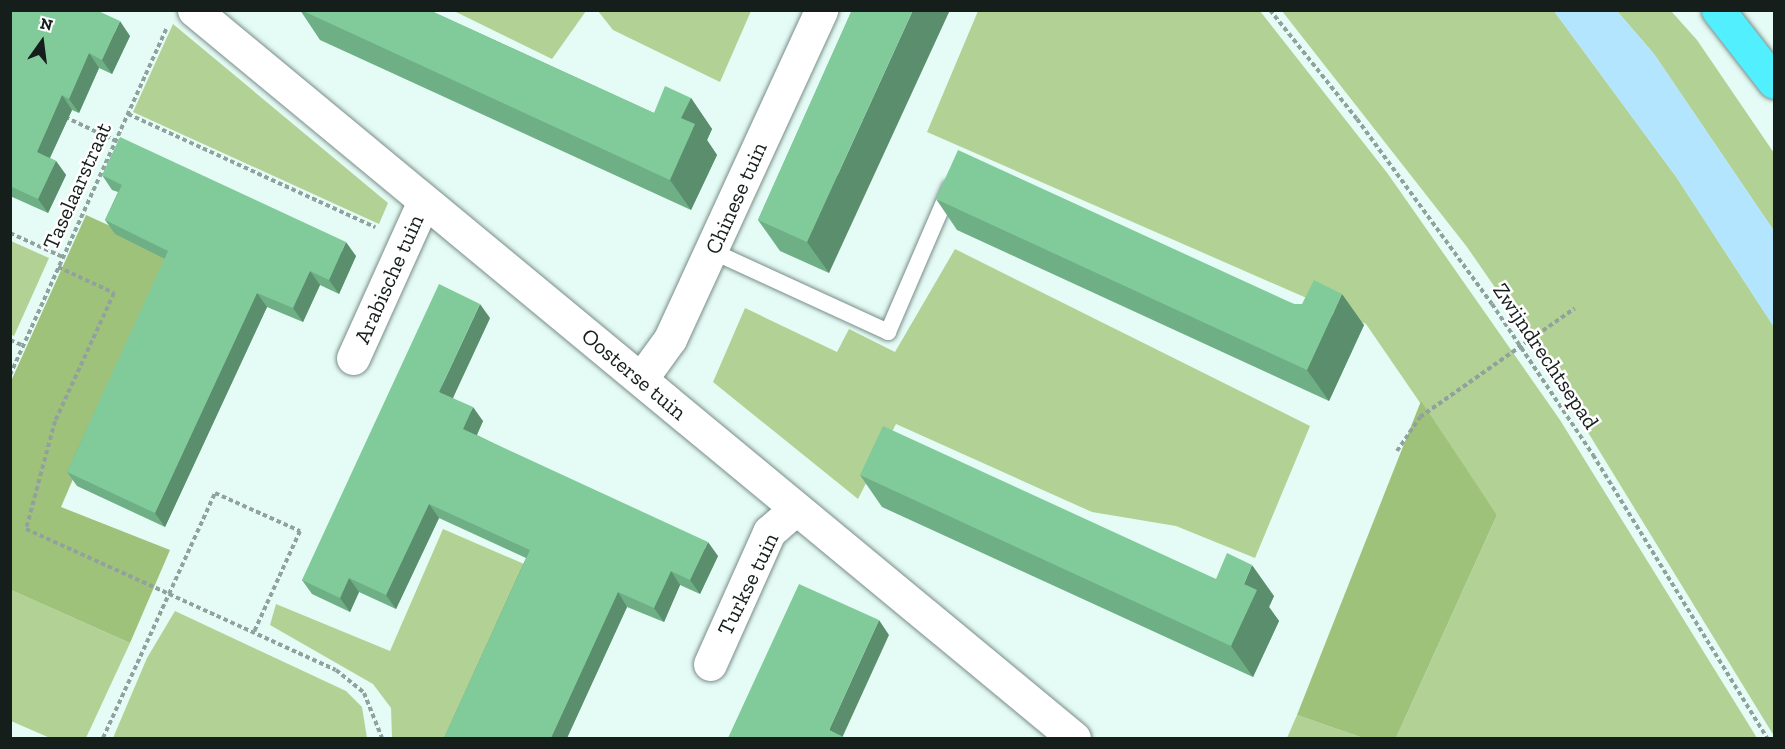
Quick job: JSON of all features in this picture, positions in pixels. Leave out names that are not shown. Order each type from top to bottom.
[{"type":"highway","points":[[1718,10],[1774,82]]},
{"type":"street","name":"Chinese tuin","points":[[641,379],[670,339],[821,10]]},
{"type":"street","name":"Oosterse tuin","points":[[183,15],[424,201],[641,379],[794,510],[1074,738]]},
{"type":"street","name":"Arabische tuin","points":[[353,358],[424,201]]},
{"type":"street","name":"Turkse tuin","points":[[710,664],[769,532],[794,510]]},
{"type":"lane","points":[[712,251],[888,332],[951,184]]},
{"type":"path","name":"Zwijndrechtsepad","points":[[1270,10],[1357,119],[1520,346],[1593,454],[1767,738]]},
{"type":"path","name":"Taselaarstraat","points":[[10,375],[128,114],[183,15]]},
{"type":"path","points":[[52,111],[116,141]]},
{"type":"path","points":[[128,114],[406,241]]},
{"type":"path","points":[[10,233],[63,257]]},
{"type":"path","points":[[58,267],[114,293],[55,421],[26,529],[336,670],[364,693],[382,738]]},
{"type":"path","points":[[1397,451],[1420,417],[1575,308]]},
{"type":"path","points":[[10,340],[24,346]]},
{"type":"path","points":[[103,738],[215,493],[259,510],[300,531],[254,632]]},
{"type":"green space","points":[[586,10],[552,59],[454,11]]},
{"type":"green space","points":[[598,11],[751,11],[720,82],[613,30]]},
{"type":"green space","points":[[978,11],[1260,11],[1388,174],[1560,420],[1757,738],[1396,738],[1497,515],[1366,324],[927,132]]},
{"type":"green space","points":[[1282,11],[1554,11],[1677,178],[1774,327],[1774,736],[1532,341],[1467,247]]},
{"type":"green space","points":[[1617,11],[1671,11],[1697,40],[1774,153],[1774,231],[1654,54]]},
{"type":"green space","points":[[173,24],[388,203],[379,224],[133,112]]},
{"type":"green space","points":[[86,215],[170,253],[61,507],[170,550],[130,643],[11,590],[11,381]]},
{"type":"green space","points":[[11,241],[49,258],[14,336],[10,334]]},
{"type":"green space","points":[[955,249],[1310,426],[1255,558],[1176,526],[1092,512],[896,424],[858,499],[713,382],[745,308],[837,352],[849,329],[895,352]]},
{"type":"green space","points":[[1421,401],[1497,515],[1396,738],[1363,738],[1297,715]]},
{"type":"green space","points":[[443,529],[531,567],[452,738],[392,738],[391,708],[373,684],[270,625],[276,604],[390,651]]},
{"type":"green space","points":[[11,590],[130,643],[86,738],[50,738],[11,721]]},
{"type":"green space","points":[[175,611],[346,691],[362,707],[367,738],[113,738],[147,658]]},
{"type":"green space","points":[[1297,715],[1363,738],[1287,738]]},
{"type":"water","points":[[1554,11],[1617,11],[1654,54],[1774,231],[1774,327],[1677,178]]},
{"type":"building","points":[[10,10],[96,10],[120,21],[102,60],[89,53],[69,99],[62,95],[37,152],[56,161],[38,199],[10,186]]},
{"type":"building","points":[[301,10],[429,10],[654,113],[665,86],[691,98],[681,118],[695,124],[670,180]]},
{"type":"building","points":[[852,10],[913,10],[807,242],[758,220]]},
{"type":"building","points":[[120,137],[346,242],[329,280],[310,271],[293,308],[257,293],[155,513],[67,472],[168,251],[105,220],[122,185],[102,175]]},
{"type":"building","points":[[958,150],[1294,304],[1302,304],[1314,280],[1342,294],[1307,370],[936,199]]},
{"type":"building","points":[[439,284],[480,304],[439,392],[473,407],[463,429],[708,542],[690,580],[671,571],[654,608],[618,592],[551,738],[444,738],[530,550],[429,504],[386,595],[349,578],[340,598],[302,580]]},
{"type":"building","points":[[883,426],[1216,579],[1227,553],[1252,565],[1244,584],[1257,590],[1231,646],[860,475]]},
{"type":"building","points":[[799,584],[879,620],[829,730],[846,738],[728,738]]}]
